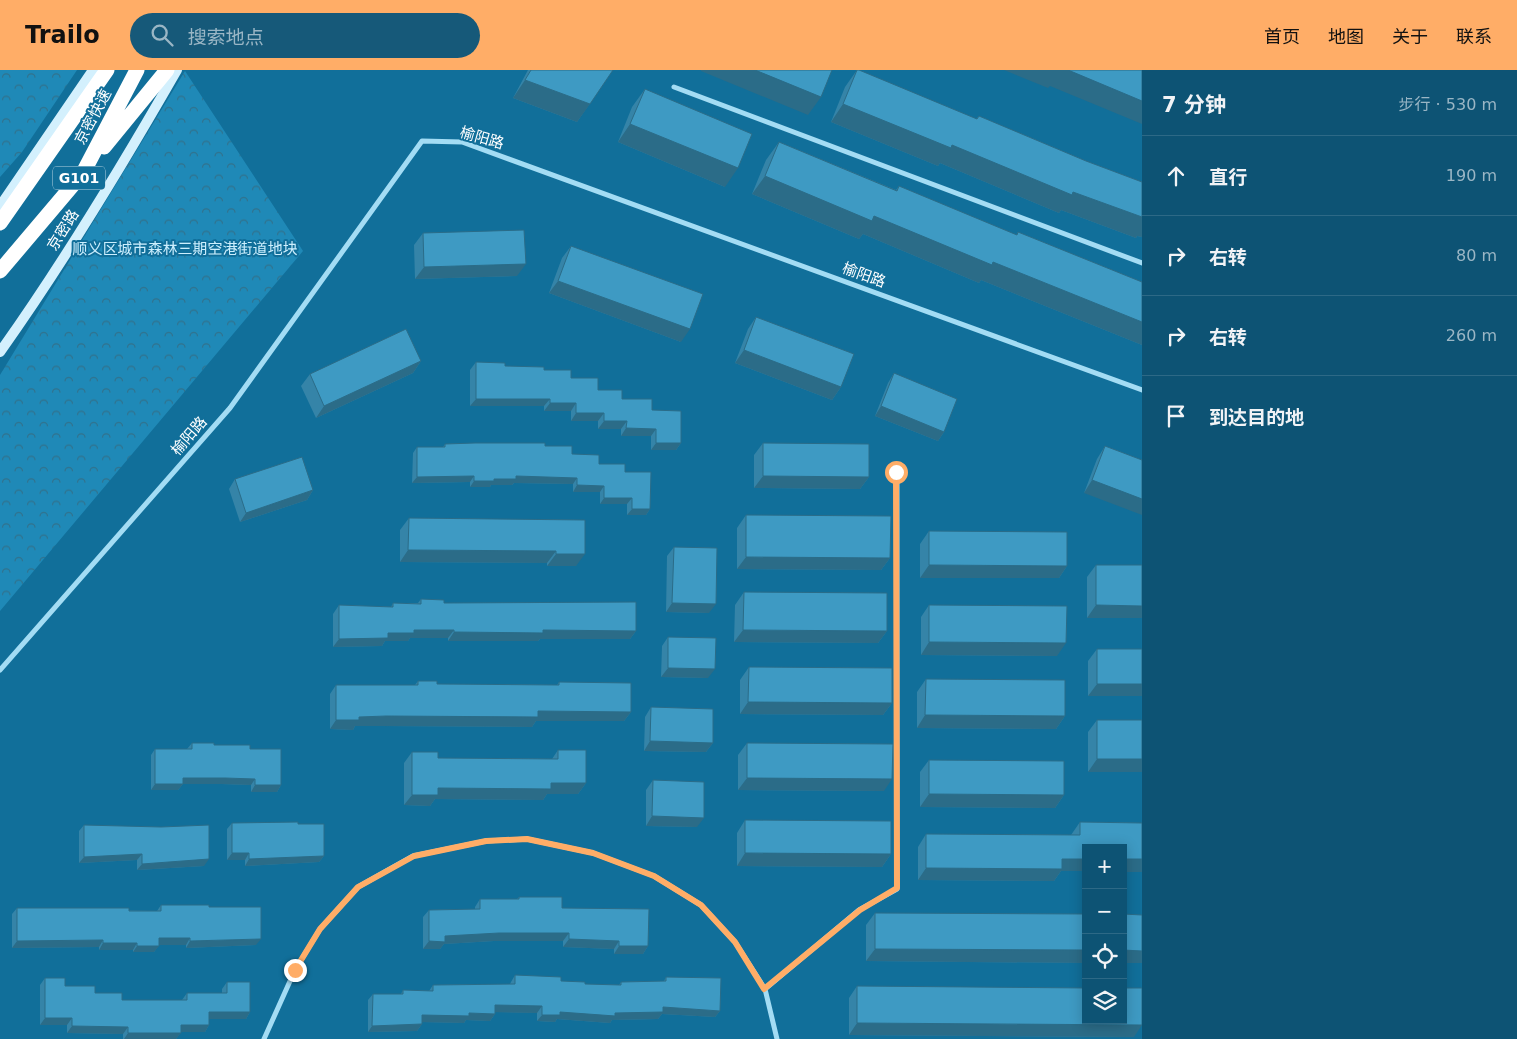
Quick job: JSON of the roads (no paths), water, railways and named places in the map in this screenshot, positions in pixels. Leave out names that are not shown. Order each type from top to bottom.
[{"type":"highway","name":"京密快速","points":[[0,223],[106,70]]},
{"type":"highway","name":"京密快速","points":[[0,271],[83,173],[137,70]]},
{"type":"highway","points":[[83,173],[167,70]]},
{"type":"highway","points":[[77,113],[84,86]]},
{"type":"main road","name":"G101","points":[[0,206],[84,86],[93,70]]},
{"type":"main road","name":"京密路","points":[[0,352],[30,310],[103,194],[177,70]]},
{"type":"street","points":[[674,87],[1142,263]]},
{"type":"street","name":"榆阳路","points":[[0,670],[230,408],[422,141],[462,142],[1142,390]]},
{"type":"street","points":[[764,989],[860,910],[897,888],[896,472]]},
{"type":"street","points":[[264,1039],[295,970],[320,929],[358,887],[414,856],[486,841],[527,839],[593,853],[654,876],[701,905],[735,942],[764,989],[777,1039]]},
{"type":"park label","name":"顺义区城市森林三期空港街道地块","points":[[185,249]]}]
